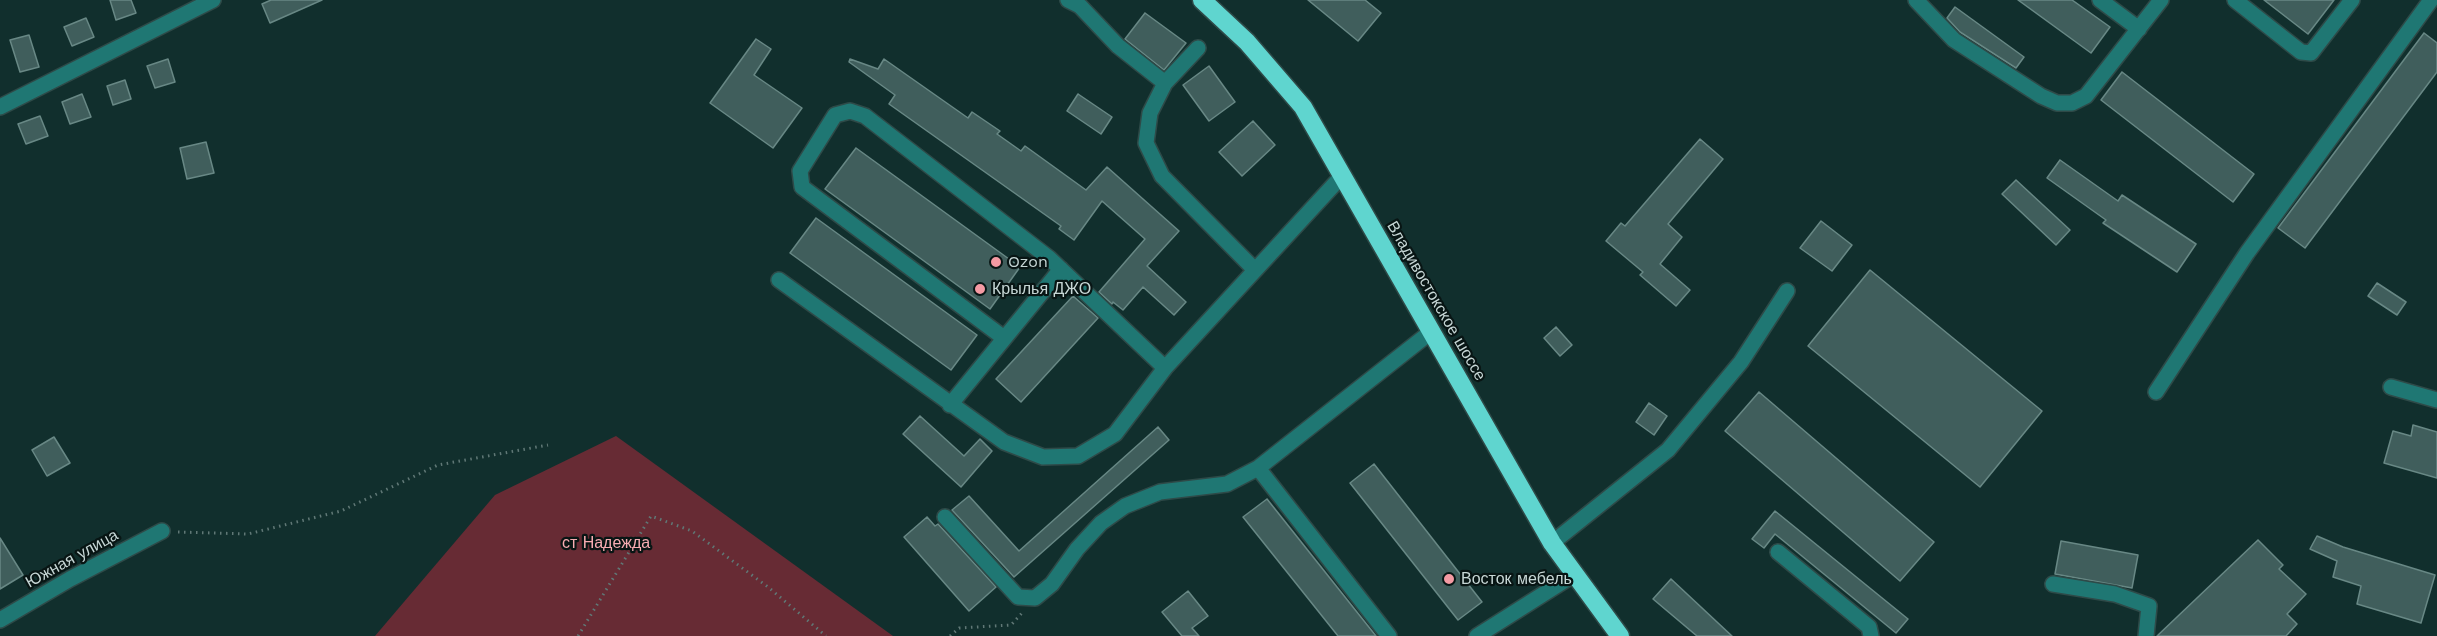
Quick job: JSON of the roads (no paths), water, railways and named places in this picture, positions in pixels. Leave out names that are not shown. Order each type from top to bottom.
[{"type":"highway","name":"Владивостокское шоссе","points":[[1202,0],[1247,42],[1304,107],[1341,177],[1432,331],[1552,543],[1620,636]]},
{"type":"street","points":[[0,107],[213,0]]},
{"type":"street","points":[[1068,0],[1080,6],[1118,46],[1165,83]]},
{"type":"street","points":[[1916,0],[1954,40],[2041,96],[2058,103],[2072,103],[2086,96],[2161,0]]},
{"type":"street","points":[[2100,0],[2139,29]]},
{"type":"street","points":[[2235,0],[2301,52],[2311,53],[2352,0]]},
{"type":"street","points":[[2156,392],[2247,253],[2431,0]]},
{"type":"street","points":[[1198,48],[1165,83],[1150,113],[1146,143],[1162,176],[1255,270]]},
{"type":"street","points":[[1004,338],[802,188],[800,171],[835,116],[850,111],[865,116],[1061,269],[1165,368]]},
{"type":"street","points":[[779,280],[1004,442],[1044,457],[1078,456],[1115,434],[1165,368],[1341,177]]},
{"type":"street","points":[[950,405],[1061,269]]},
{"type":"street","points":[[1552,543],[1668,450],[1741,362],[1787,291]]},
{"type":"street","points":[[945,517],[1018,597],[1035,598],[1052,584],[1077,549],[1101,523],[1125,506],[1160,492],[1227,484],[1258,468],[1432,331]]},
{"type":"street","points":[[2391,387],[2437,400]]},
{"type":"street","points":[[1258,468],[1389,636]]},
{"type":"street","name":"Южная улица","points":[[0,620],[70,579],[162,531]]},
{"type":"street","points":[[1778,552],[1869,627],[1871,636]]},
{"type":"street","points":[[1477,636],[1575,574]]},
{"type":"street","points":[[2053,584],[2115,594],[2149,606],[2146,636]]},
{"type":"place","name":"Ozon","points":[[996,262]]},
{"type":"place","name":"Крылья ДЖО","points":[[980,289]]},
{"type":"place","name":"Восток мебель","points":[[1449,579]]},
{"type":"park label","name":"ст Надежда","points":[[606,543]]}]
